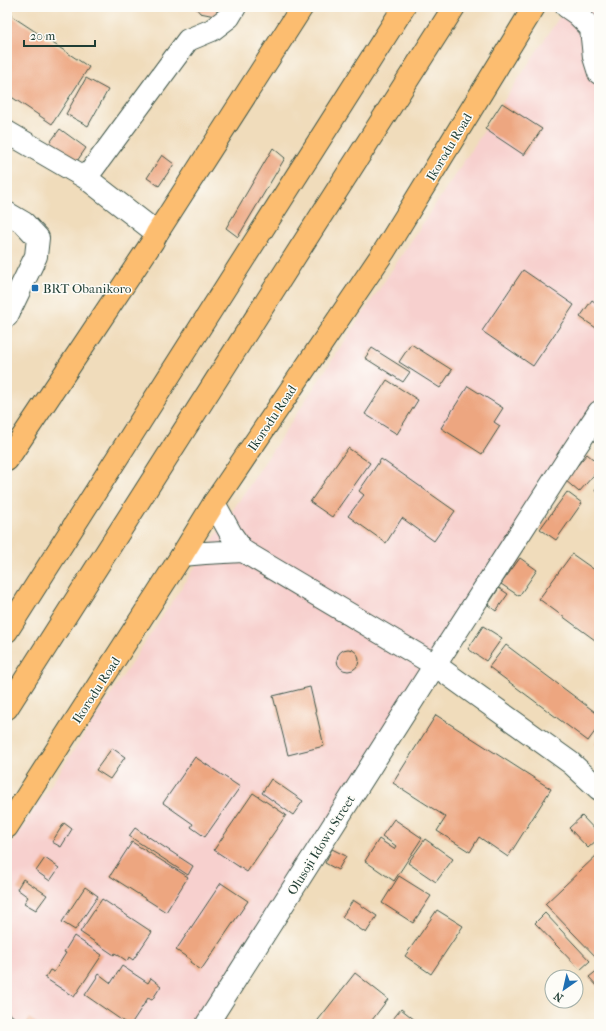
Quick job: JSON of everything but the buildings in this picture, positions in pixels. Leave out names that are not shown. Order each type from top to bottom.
[{"type":"main road","points":[[7,460],[153,241],[302,7]]},
{"type":"main road","points":[[7,631],[404,7]]},
{"type":"main road","points":[[7,708],[454,7]]},
{"type":"main road","name":"Ikorodu Road","points":[[7,827],[214,503],[386,250],[534,7]]},
{"type":"street","points":[[86,178],[188,40],[212,30],[229,17],[235,7]]},
{"type":"street","points":[[567,7],[577,14],[591,28],[594,57],[599,73]]},
{"type":"street","points":[[7,132],[86,178],[157,233]]},
{"type":"street","points":[[7,213],[24,224],[38,238],[36,256],[7,316]]},
{"type":"street","name":"Olusoji Idowu Street","points":[[207,1024],[435,665],[599,412]]},
{"type":"street","points":[[214,503],[231,534],[243,551],[435,665],[571,763],[599,789]]},
{"type":"street","points":[[182,555],[243,551]]},
{"type":"shaded area","points":[[566,7],[599,7],[599,423],[209,1024],[7,1024],[7,851]]},
{"type":"place","name":"BRT Obanikoro","points":[[35,288]]}]
